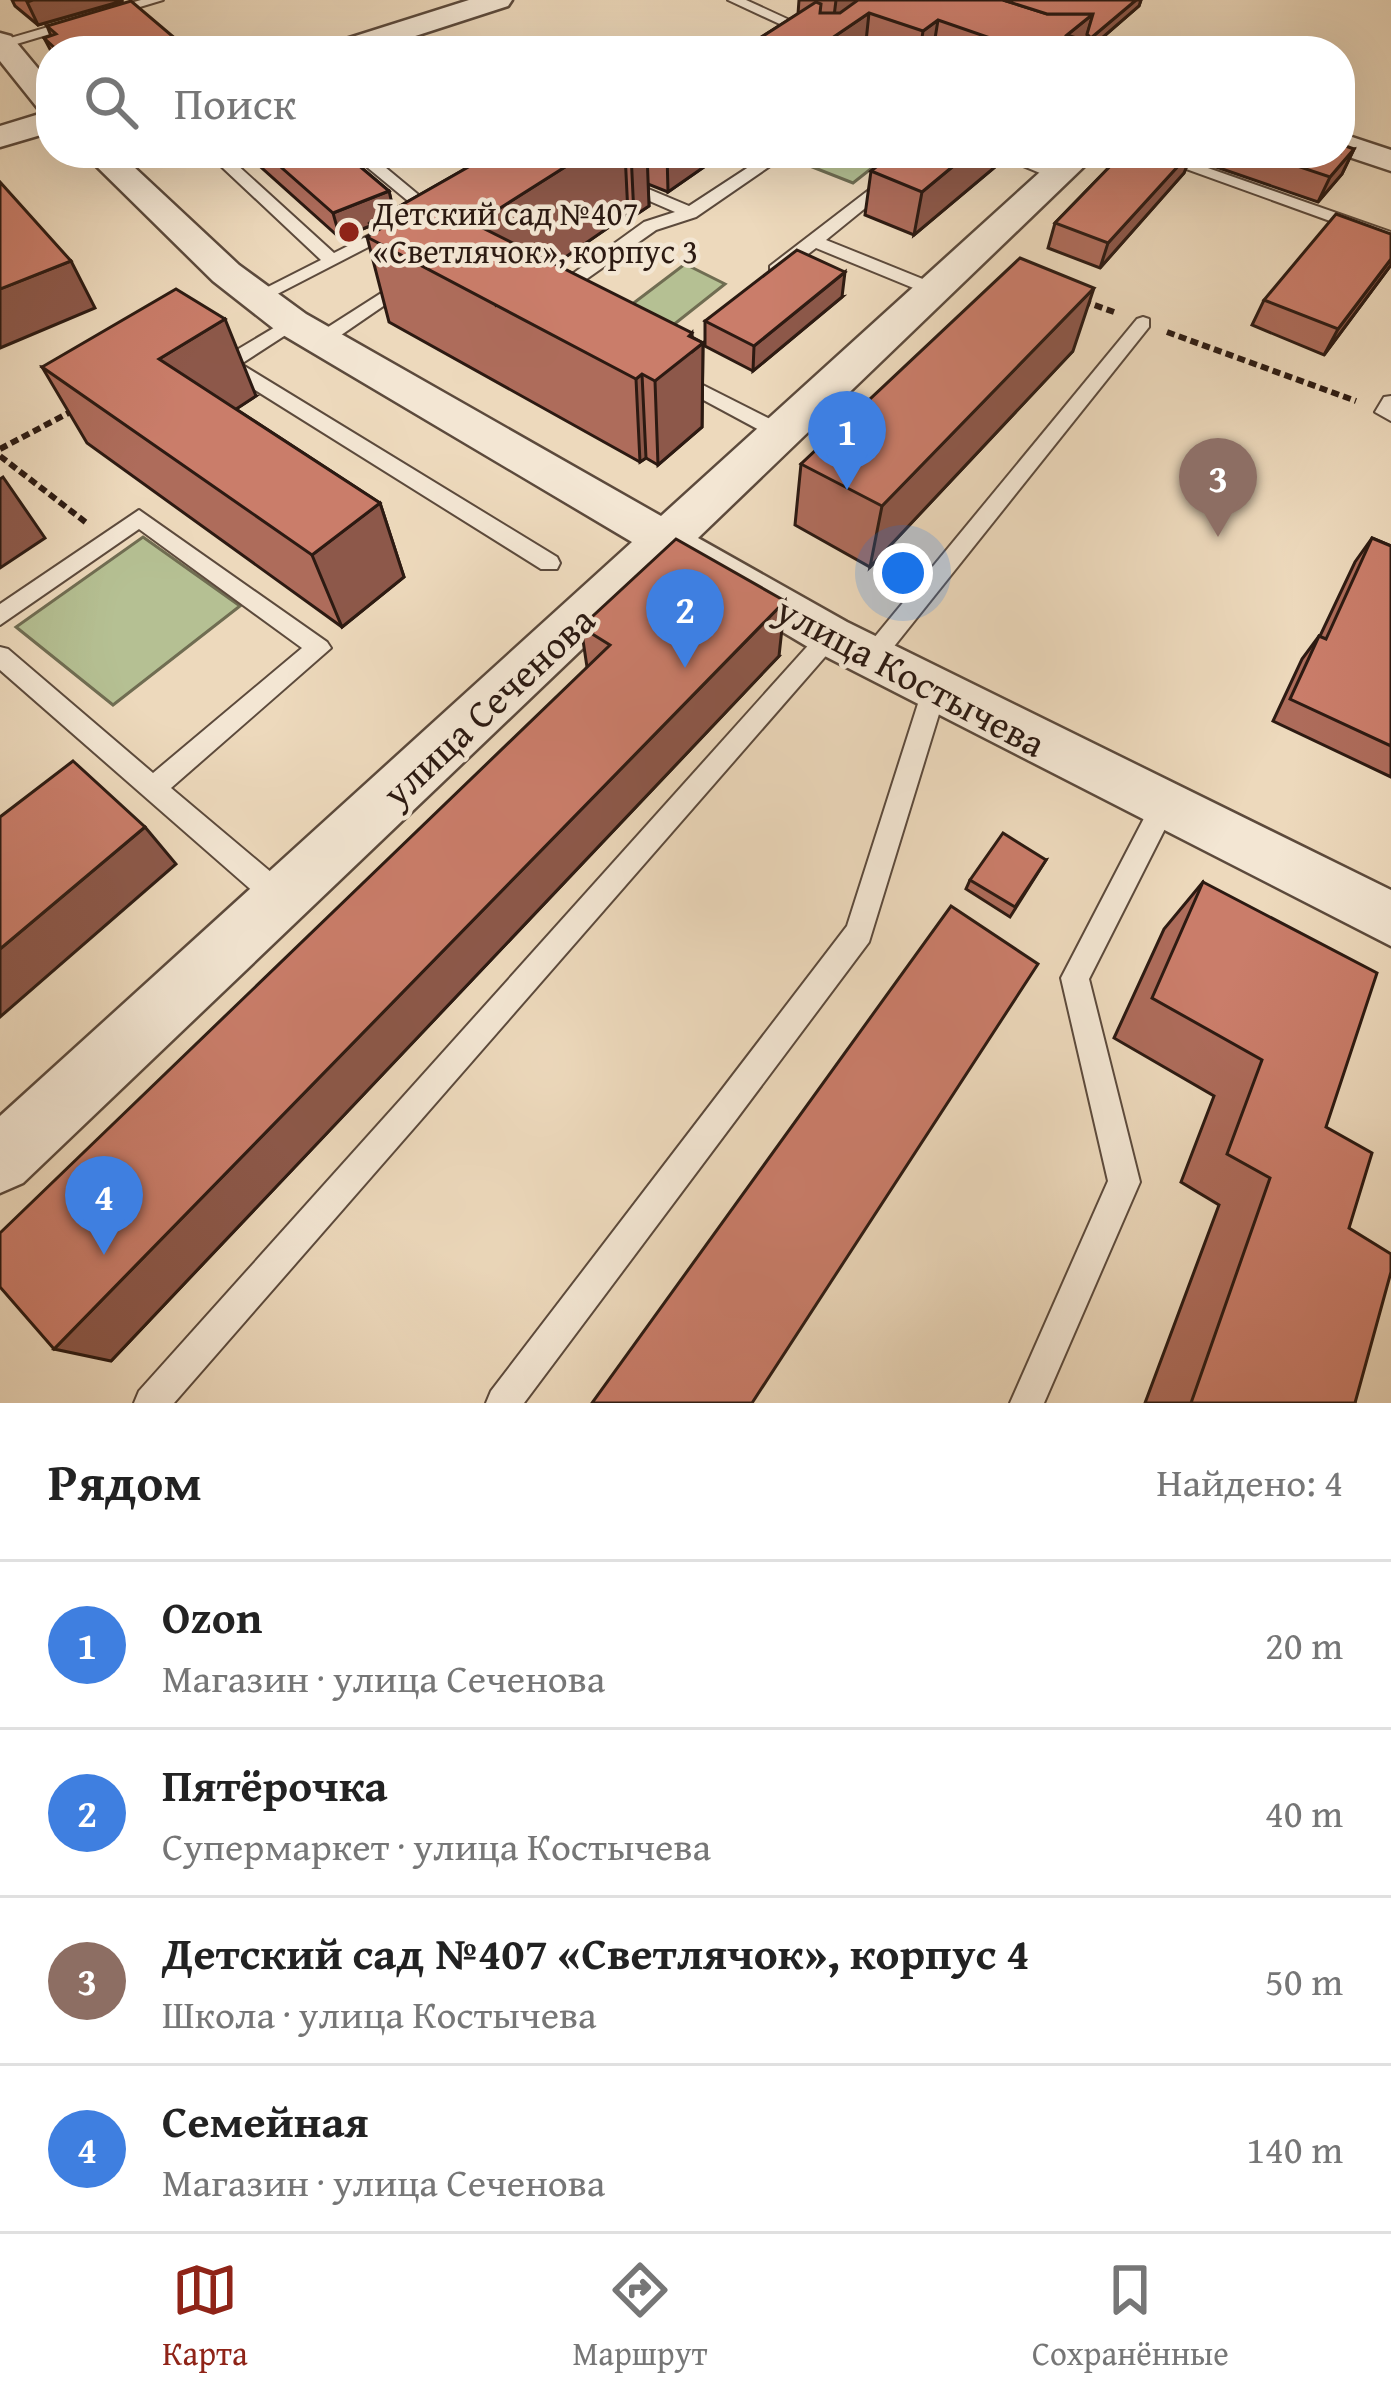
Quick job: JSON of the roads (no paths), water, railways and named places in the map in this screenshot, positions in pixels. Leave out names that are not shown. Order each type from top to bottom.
[{"type":"street","points":[[385,36],[498,0]]},
{"type":"street","points":[[1,44],[36,86]]},
{"type":"street","points":[[0,136],[36,125]]},
{"type":"street","points":[[1355,148],[1391,161]]},
{"type":"street","name":"улица Костычева","points":[[130,168],[290,320],[664,542],[851,646],[1391,919]]},
{"type":"street","name":"улица Сеченова","points":[[0,1160],[1066,168]]},
{"type":"lane","points":[[1,44],[156,0]]},
{"type":"lane","points":[[735,0],[818,36]]},
{"type":"lane","points":[[231,168],[332,262]]},
{"type":"lane","points":[[290,320],[332,262],[439,206],[381,168]]},
{"type":"lane","points":[[552,313],[546,304],[553,295],[650,226],[690,213],[759,168]]},
{"type":"lane","points":[[762,281],[907,168]]},
{"type":"lane","points":[[1193,168],[1391,238]]},
{"type":"lane","points":[[604,175],[690,213]]},
{"type":"lane","points":[[814,241],[934,290]]},
{"type":"lane","points":[[424,271],[290,320],[227,364],[549,563]]},
{"type":"lane","points":[[151,1403],[1143,323]]},
{"type":"lane","points":[[649,364],[781,433]]},
{"type":"lane","points":[[0,616],[139,518],[319,648],[153,788]]},
{"type":"lane","points":[[0,656],[281,898]]},
{"type":"lane","points":[[503,1403],[860,933],[934,688]]},
{"type":"lane","points":[[1027,1403],[1124,1182],[1075,978],[1163,807]]},
{"type":"place","name":"Детский сад №407 «Светлячок», корпус 3","points":[[349,232]]},
{"type":"place","name":"Ozon","points":[[847,490]]},
{"type":"place","name":"Детский сад №407 «Светлячок», корпус 4","points":[[1218,537]]},
{"type":"place","name":"Пятёрочка","points":[[685,668]]},
{"type":"place","name":"Семейная","points":[[104,1255]]}]
